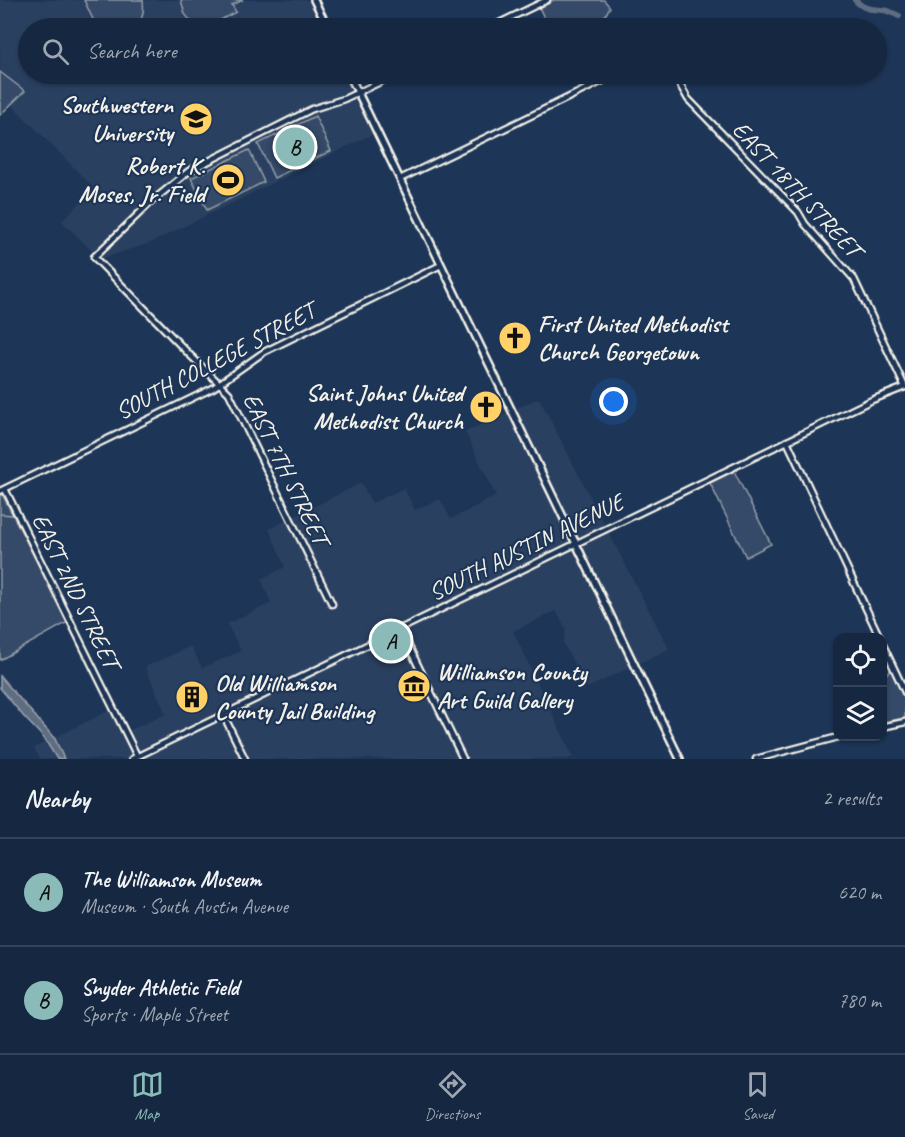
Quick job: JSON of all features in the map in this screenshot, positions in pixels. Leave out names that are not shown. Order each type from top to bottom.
[{"type":"main road","points":[[314,0],[323,18]]},
{"type":"main road","points":[[355,84],[680,759]]},
{"type":"street","points":[[510,18],[547,0]]},
{"type":"street","points":[[359,92],[375,84]]},
{"type":"street","points":[[400,179],[596,84]]},
{"type":"street","name":"EAST 18TH STREET","points":[[680,84],[688,99],[798,212],[804,224],[851,274],[905,387]]},
{"type":"street","name":"EAST 7TH STREET","points":[[332,604],[229,393],[94,257],[159,195],[189,171],[312,109],[359,92]]},
{"type":"street","name":"SOUTH COLLEGE STREET","points":[[3,490],[218,384],[264,352],[441,265]]},
{"type":"street","name":"SOUTH AUSTIN AVENUE","points":[[134,758],[872,400],[905,387]]},
{"type":"street","points":[[787,441],[878,633]]},
{"type":"street","name":"EAST 2ND STREET","points":[[3,490],[114,710],[134,758]]},
{"type":"street","points":[[400,628],[464,759]]},
{"type":"street","points":[[887,654],[905,692]]},
{"type":"street","points":[[223,714],[245,759]]},
{"type":"street","points":[[887,726],[905,722]]},
{"type":"street","points":[[756,759],[833,738]]},
{"type":"shaded area","name":"Southwestern University","points":[[0,0],[308,0],[317,18],[18,18],[18,84],[349,84],[373,134],[150,243],[100,259],[62,221],[91,192],[92,186],[11,104],[24,91],[0,72]]},
{"type":"shaded area","points":[[84,0],[143,0],[141,18],[92,18]]},
{"type":"shaded area","points":[[181,0],[243,0],[232,5],[236,12],[224,18],[188,18]]},
{"type":"shaded area","points":[[554,0],[604,0],[610,7],[604,18],[544,18],[539,7]]},
{"type":"shaded area","points":[[0,72],[25,91],[0,115]]},
{"type":"shaded area","points":[[315,116],[331,151],[274,178],[258,144]]},
{"type":"shaded area","name":"Robert K. Moses, Jr. Field","points":[[249,150],[264,182],[207,210],[191,178]]},
{"type":"shaded area","points":[[539,398],[669,649],[587,688],[563,643],[566,629],[556,611],[513,631],[573,757],[568,759],[467,759],[465,756],[458,759],[40,759],[34,748],[110,710],[121,734],[166,714],[145,667],[191,646],[202,668],[241,651],[227,624],[271,603],[261,579],[285,567],[269,529],[361,483],[372,503],[404,488],[415,510],[440,499],[451,519],[496,496],[465,432]]},
{"type":"shaded area","points":[[734,471],[771,544],[746,557],[710,483]]},
{"type":"shaded area","points":[[0,494],[68,622],[0,660]]},
{"type":"shaded area","points":[[892,669],[905,698],[905,718],[887,721],[887,673]]},
{"type":"shaded area","points":[[0,676],[55,739],[64,759],[57,759],[44,738],[0,688]]},
{"type":"waterway","points":[[855,0],[865,7],[886,10],[899,16]]},
{"type":"waterway","points":[[0,514],[13,515]]},
{"type":"place","name":"Southwestern University","points":[[196,119]]},
{"type":"place","name":"Snyder Athletic Field","points":[[295,147]]},
{"type":"place","name":"Robert K. Moses, Jr. Field","points":[[228,180]]},
{"type":"place","name":"First United Methodist Church Georgetown","points":[[515,338]]},
{"type":"place","name":"Saint Johns United Methodist Church","points":[[486,407]]},
{"type":"place","name":"The Williamson Museum","points":[[391,641]]},
{"type":"place","name":"Williamson County Art Guild Gallery","points":[[414,686]]},
{"type":"place","name":"Old Williamson County Jail Building","points":[[192,697]]}]
